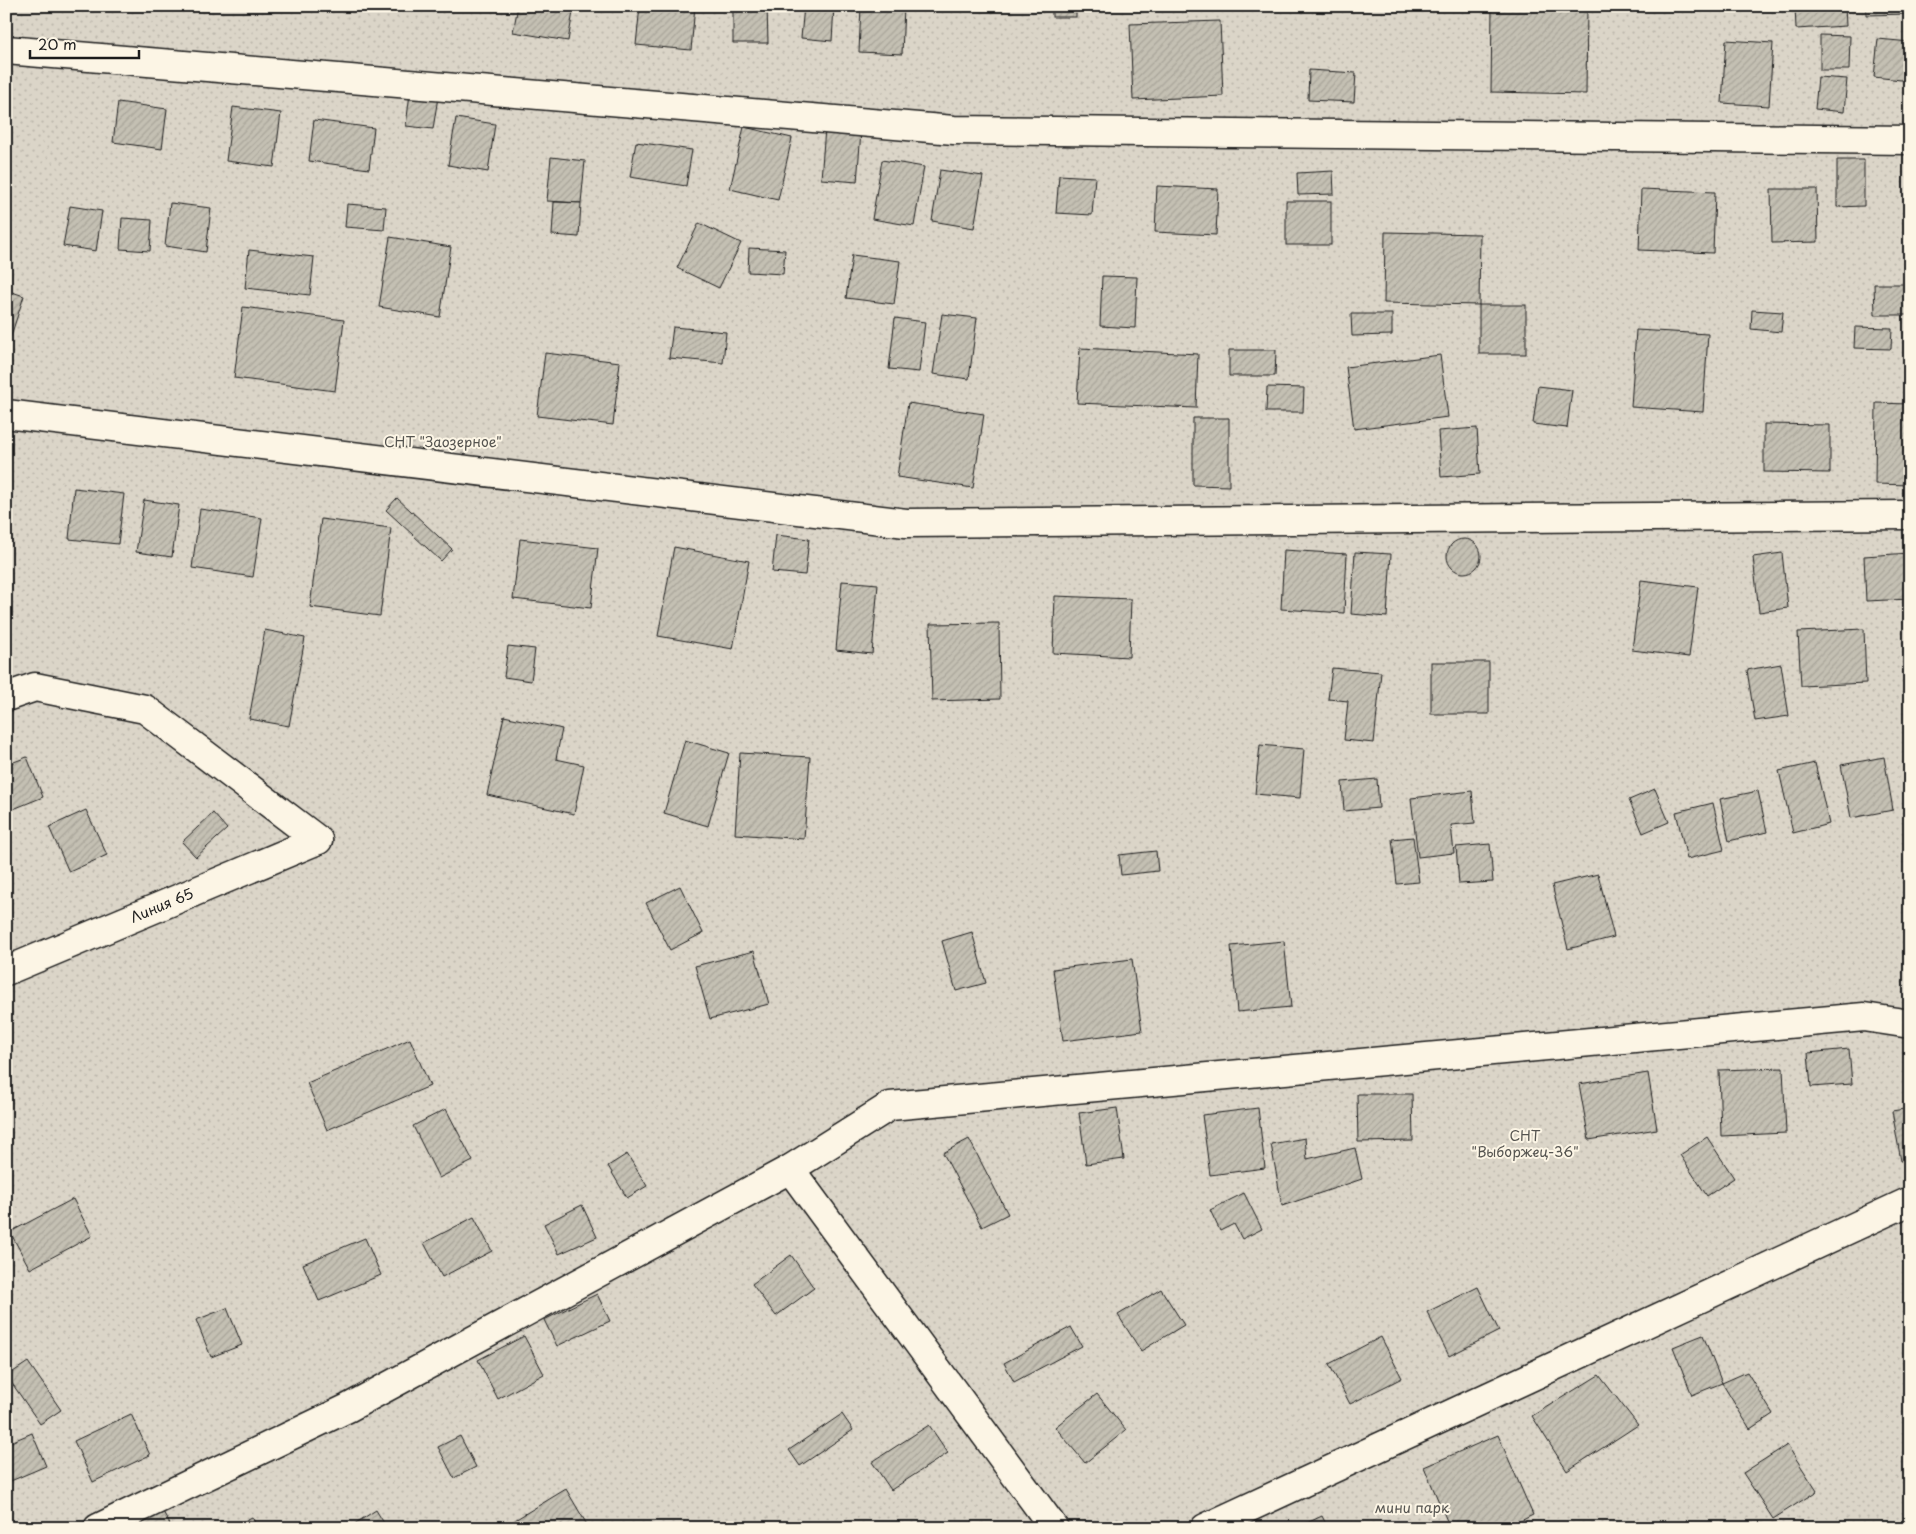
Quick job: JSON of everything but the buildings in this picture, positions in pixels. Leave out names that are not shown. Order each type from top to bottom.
[{"type":"street","points":[[6,50],[954,130],[1910,140]]},
{"type":"street","points":[[6,414],[906,523],[1910,515]]},
{"type":"street","name":"Линия 65","points":[[6,697],[35,688],[145,709],[318,840],[6,971]]},
{"type":"street","points":[[98,1528],[348,1408],[790,1169],[890,1106],[1864,1018],[1910,1024]]},
{"type":"street","points":[[790,1169],[1054,1528]]},
{"type":"street","points":[[1205,1528],[1910,1201]]},
{"type":"green space","points":[[6,6],[1910,6],[1910,1528],[6,1528]]},
{"type":"park label","name":"СНТ \"Заозерное\"","points":[[443,442]]},
{"type":"park label","name":"СНТ \"Выборжец-36\"","points":[[1525,1144]]},
{"type":"park label","name":"мини парк","points":[[1412,1508]]}]
